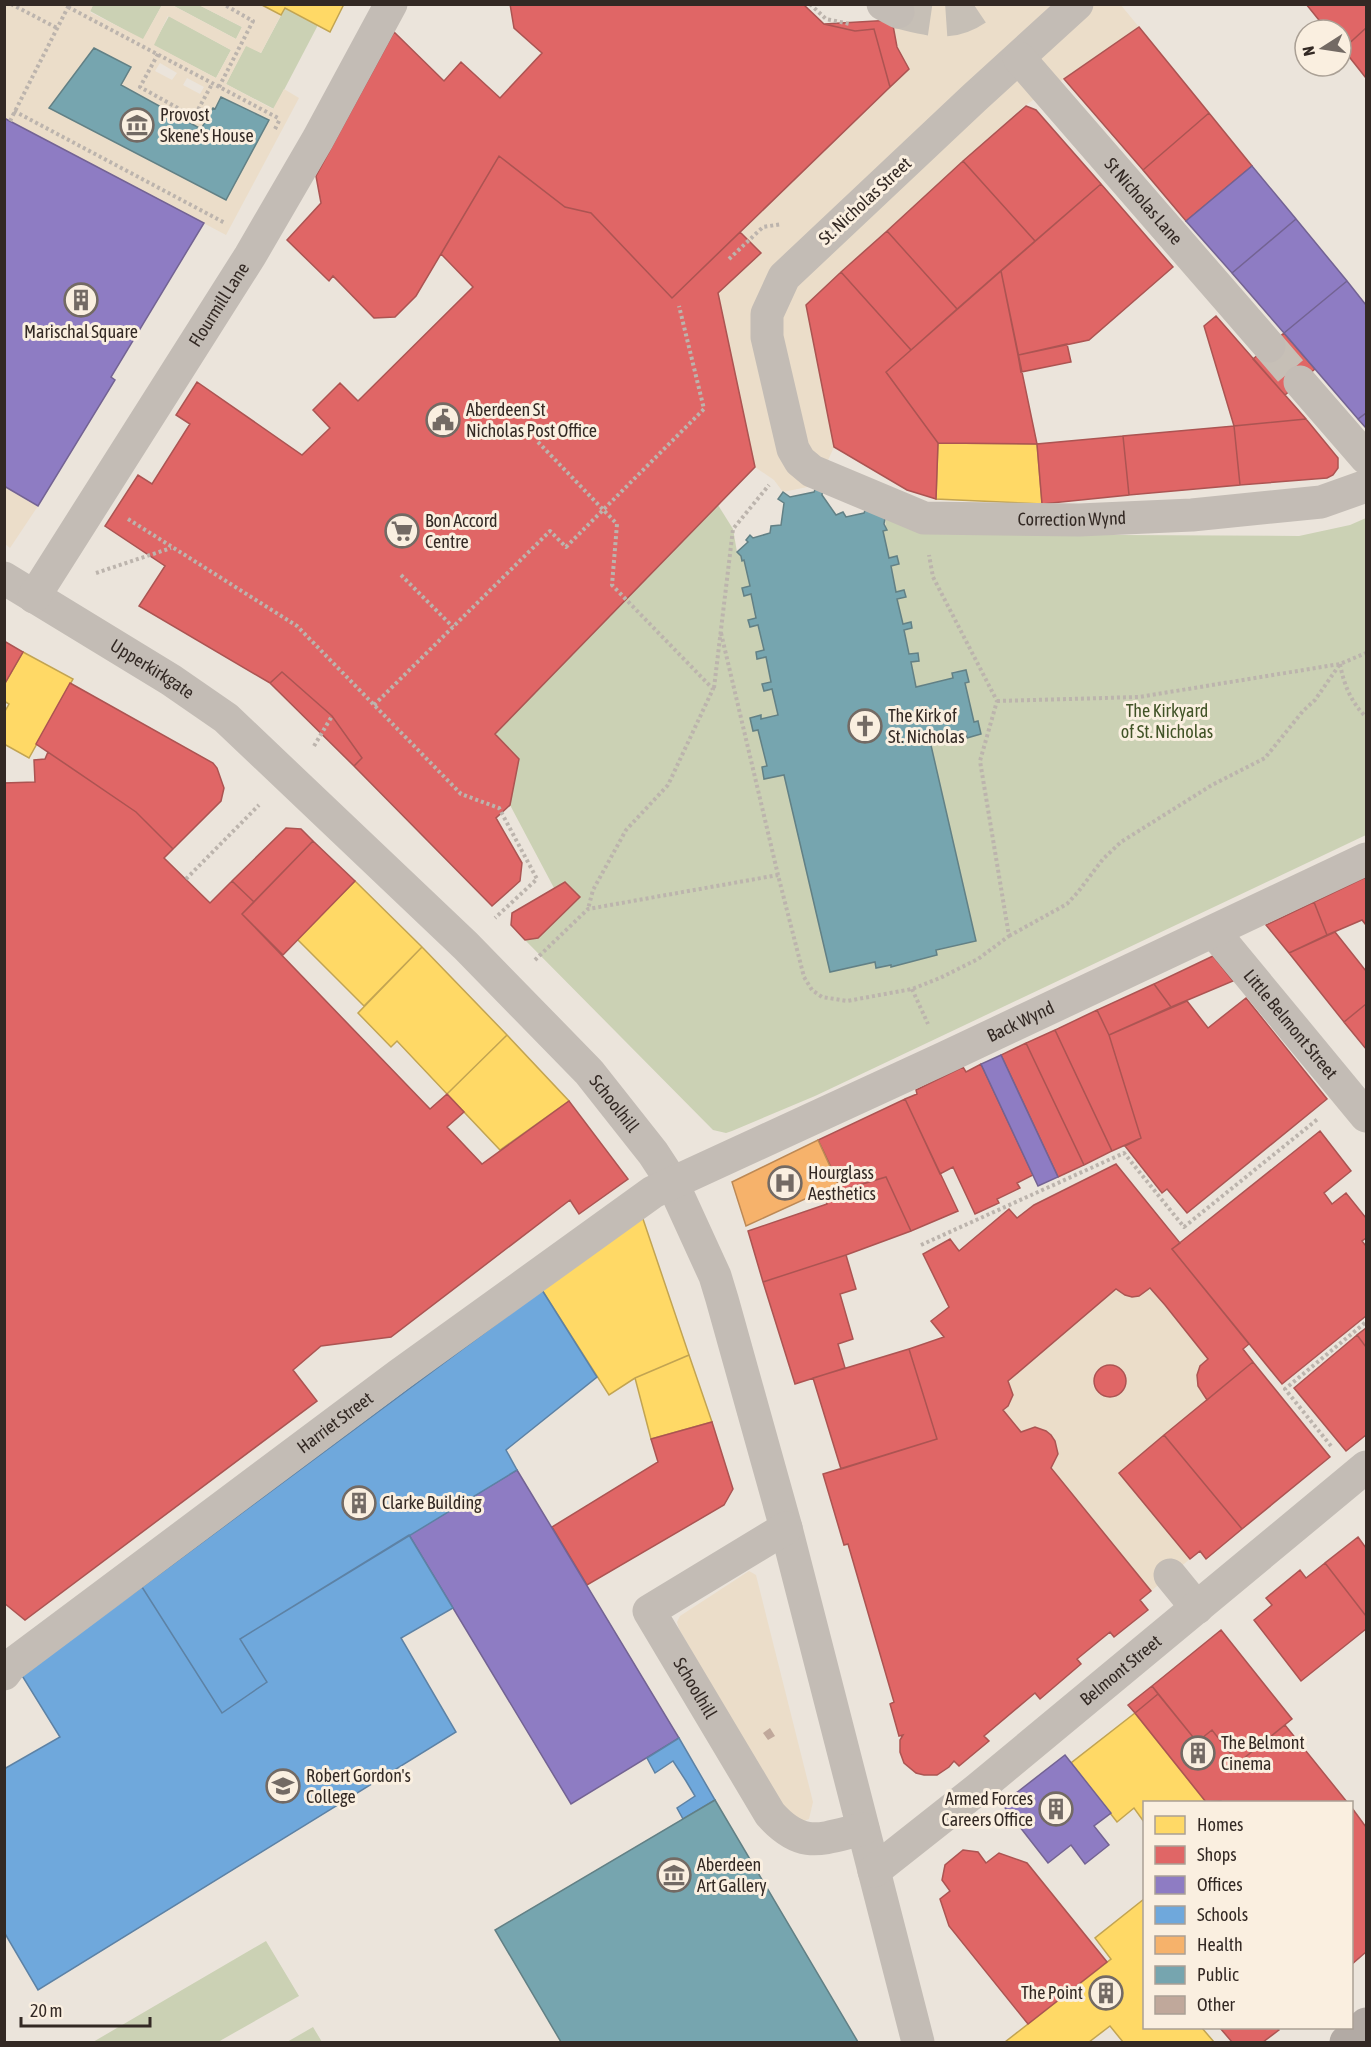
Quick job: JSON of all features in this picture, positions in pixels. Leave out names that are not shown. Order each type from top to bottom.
[{"type":"main road","points":[[1346,2043],[1366,2024]]},
{"type":"street","name":"Flourmill Lane","points":[[34,597],[250,256],[318,139],[391,4]]},
{"type":"street","name":"St. Nicholas Street","points":[[793,449],[767,338],[767,314],[784,277],[1077,4]]},
{"type":"street","name":"St Nicholas Lane","points":[[1019,57],[1269,346]]},
{"type":"street","points":[[1300,382],[1366,458]]},
{"type":"street","name":"Correction Wynd","points":[[793,449],[800,461],[812,471],[924,518],[1078,520],[1192,515],[1322,502],[1366,486]]},
{"type":"street","name":"Upperkirkgate","points":[[4,578],[209,704],[289,776]]},
{"type":"street","name":"Schoolhill","points":[[289,776],[550,1030],[604,1090],[653,1153],[672,1182],[715,1276],[786,1528],[918,2043]]},
{"type":"street","name":"Back Wynd","points":[[672,1182],[944,1058],[1366,859]]},
{"type":"street","name":"Little Belmont Street","points":[[1214,932],[1358,1105]]},
{"type":"street","name":"Harriet Street","points":[[4,1674],[10,1666],[399,1375],[653,1192],[672,1182]]},
{"type":"street","name":"Belmont Street","points":[[874,1871],[1361,1471]]},
{"type":"street","name":"Schoolhill","points":[[786,1528],[649,1611],[770,1814],[795,1836],[805,1839],[822,1838],[863,1829]]},
{"type":"street","points":[[1170,1575],[1197,1608]]},
{"type":"path","points":[[11,4],[57,28]]},
{"type":"path","points":[[219,87],[253,21],[223,4]]},
{"type":"path","points":[[10,121],[69,6],[271,115]]},
{"type":"path","points":[[158,54],[140,87],[194,117],[212,84]]},
{"type":"path","points":[[14,111],[224,224]]},
{"type":"path","points":[[729,259],[763,227],[785,224]]},
{"type":"path","points":[[374,705],[550,531],[566,548],[704,409],[679,306]]},
{"type":"path","points":[[538,442],[617,524],[612,585],[714,689]]},
{"type":"path","points":[[507,988],[588,909],[593,890],[626,830],[668,785],[714,689],[733,529],[748,510]]},
{"type":"path","points":[[123,516],[297,626],[461,794],[500,807],[537,879],[466,946]]},
{"type":"path","points":[[98,573],[172,548]]},
{"type":"path","points":[[401,574],[453,627]]},
{"type":"path","points":[[933,578],[997,701],[980,760],[1010,936]]},
{"type":"path","points":[[721,629],[804,977],[812,990],[822,997],[847,1001],[912,989],[940,978],[978,959],[1010,936],[1067,904],[1103,858],[1120,842],[1212,785],[1265,758],[1315,700],[1340,664]]},
{"type":"path","points":[[997,701],[1139,697],[1340,664],[1366,653]]},
{"type":"path","points":[[1340,664],[1343,682],[1350,697],[1366,717]]},
{"type":"path","points":[[311,750],[332,716]]},
{"type":"path","points":[[186,879],[263,801]]},
{"type":"path","points":[[588,909],[778,875]]},
{"type":"path","points":[[921,1245],[1124,1153],[1184,1227],[1358,1105]]},
{"type":"path","points":[[1361,1471],[1285,1389],[1366,1322]]},
{"type":"green space","points":[[93,5],[162,5],[143,40],[90,11]]},
{"type":"green space","points":[[175,5],[199,5],[242,27],[236,39]]},
{"type":"green space","points":[[285,8],[318,25],[274,109],[226,84],[246,45],[261,53]]},
{"type":"green space","points":[[169,16],[231,50],[216,78],[153,45]]},
{"type":"green space","name":"The Kirkyard of St. Nicholas","points":[[718,505],[733,529],[737,552],[742,561],[744,560],[750,586],[742,588],[744,595],[751,594],[756,618],[748,620],[749,626],[758,625],[764,650],[756,652],[757,659],[766,657],[771,682],[763,684],[764,691],[772,689],[778,715],[761,719],[761,715],[750,718],[753,731],[758,730],[767,766],[762,767],[764,779],[784,775],[830,971],[875,962],[876,968],[891,965],[891,967],[937,955],[936,950],[976,940],[930,741],[966,732],[967,738],[981,734],[978,722],[974,722],[965,683],[969,682],[966,670],[952,672],[953,678],[916,687],[911,662],[919,660],[918,653],[909,654],[904,630],[912,628],[911,622],[903,624],[897,599],[906,597],[904,590],[896,592],[891,566],[899,564],[897,556],[889,558],[883,531],[886,530],[885,518],[936,534],[1299,536],[1350,525],[1366,518],[1366,835],[815,1096],[726,1133],[713,1130],[525,940],[565,883],[554,888],[510,805],[519,759],[495,734]]},
{"type":"green space","points":[[266,1941],[299,1996],[218,2042],[93,2042]]},
{"type":"green space","points":[[313,2027],[322,2042],[287,2042]]},
{"type":"shaded area","points":[[1120,4],[1139,27],[1023,107],[841,272],[834,447],[817,485],[783,492],[774,480],[755,467],[718,293],[760,253],[740,232],[909,69],[897,47],[892,20],[878,21],[879,19],[907,5]]},
{"type":"shaded area","points":[[4,5],[93,5],[90,12],[143,39],[162,5],[175,5],[236,39],[242,27],[199,5],[260,5],[281,15],[261,53],[246,46],[226,84],[273,109],[284,89],[299,98],[226,235],[5,118]],"holes":[[[168,16],[231,50],[216,78],[154,45]],[[94,48],[130,67],[121,85],[201,129],[213,108],[238,107],[239,105],[268,120],[226,200],[49,108]],[[160,63],[177,73],[172,80],[155,71]],[[187,78],[204,87],[200,94],[183,85]]]},
{"type":"shaded area","points":[[4,486],[38,506],[10,548],[5,544]]},
{"type":"shaded area","points":[[1150,1288],[1208,1359],[1200,1366],[1197,1375],[1198,1386],[1207,1400],[1119,1473],[1190,1559],[1151,1591],[1051,1468],[1058,1454],[1051,1435],[1035,1427],[1021,1432],[1003,1410],[1008,1406],[1013,1395],[1008,1381],[1116,1289],[1125,1295],[1139,1296]],"holes":[[[1104,1365],[1118,1366],[1126,1376],[1125,1389],[1116,1397],[1102,1395],[1093,1386],[1095,1372]]]},
{"type":"shaded area","points":[[749,1571],[756,1575],[813,1802],[809,1819],[804,1821],[783,1811],[677,1622],[680,1616]]},
{"type":"building: Homes","points":[[260,4],[344,4],[330,32],[285,8],[281,15]]},
{"type":"building: Homes","points":[[938,443],[1037,444],[1042,504],[936,499]]},
{"type":"building: Homes","points":[[23,652],[73,679],[29,758],[4,744],[4,713],[9,704],[4,701],[4,685]]},
{"type":"building: Homes","points":[[355,881],[422,947],[364,1006],[297,939]]},
{"type":"building: Homes","points":[[422,947],[507,1035],[447,1094],[397,1041],[391,1047],[358,1013]]},
{"type":"building: Homes","points":[[507,1035],[569,1101],[500,1150],[447,1094]]},
{"type":"building: Homes","points":[[642,1216],[689,1355],[635,1378],[609,1395],[542,1290]]},
{"type":"building: Homes","points":[[689,1355],[712,1422],[651,1439],[635,1378]]},
{"type":"building: Homes","points":[[1135,1713],[1205,1801],[1143,1801],[1143,1821],[1134,1808],[1117,1822],[1071,1763]]},
{"type":"building: Homes","name":"The Point","points":[[1143,1900],[1143,2029],[1203,2029],[1214,2042],[1123,2042],[1110,2026],[1089,2042],[1005,2042],[1111,1959],[1095,1938]]},
{"type":"building: Shops","points":[[510,4],[803,4],[824,24],[855,31],[874,29],[890,87],[672,298],[591,213],[565,207],[499,156],[416,296],[395,317],[374,318],[333,276],[329,281],[287,240],[321,203],[316,176],[394,32],[444,81],[461,62],[500,98],[542,53],[514,28]]},
{"type":"building: Shops","points":[[1306,4],[1366,4],[1366,28],[1353,40],[1353,18],[1317,18]]},
{"type":"building: Shops","points":[[892,20],[897,47],[909,69],[890,87],[874,29],[855,31],[824,24]]},
{"type":"building: Shops","points":[[1139,27],[1209,113],[1143,170],[1064,79]]},
{"type":"building: Shops","points":[[1366,28],[1366,78],[1353,62],[1353,40]]},
{"type":"building: Shops","points":[[1026,106],[1036,110],[1101,184],[1035,241],[963,161]]},
{"type":"building: Shops","points":[[1209,113],[1252,166],[1186,221],[1143,170]]},
{"type":"building: Shops","name":"Bon Accord Centre","points":[[499,156],[565,207],[591,213],[672,298],[740,232],[761,253],[718,293],[755,467],[495,734],[519,759],[510,805],[496,818],[522,863],[520,881],[492,906],[354,766],[362,758],[332,716],[282,672],[270,683],[139,606],[165,566],[105,526],[138,475],[152,484],[190,424],[176,415],[197,382],[302,455],[330,428],[313,410],[340,383],[358,401],[473,287],[441,254]]},
{"type":"building: Shops","points":[[963,161],[1035,241],[957,309],[887,231]]},
{"type":"building: Shops","points":[[1101,184],[1173,267],[1089,340],[1018,355],[1001,271]]},
{"type":"building: Shops","points":[[887,231],[957,309],[911,350],[841,272]]},
{"type":"building: Shops","points":[[1001,271],[1037,444],[938,443],[886,372]]},
{"type":"building: Shops","points":[[841,272],[911,350],[886,372],[938,443],[936,499],[907,490],[834,447],[806,305]]},
{"type":"building: Shops","points":[[1216,316],[1306,419],[1234,426],[1204,326]]},
{"type":"building: Shops","points":[[1284,333],[1315,369],[1285,395],[1253,359]]},
{"type":"building: Shops","points":[[1067,344],[1071,362],[1021,372],[1018,355]]},
{"type":"building: Shops","points":[[1306,419],[1338,458],[1338,468],[1333,475],[1327,478],[1240,485],[1234,426]]},
{"type":"building: Shops","points":[[1234,426],[1240,485],[1129,495],[1123,436]]},
{"type":"building: Shops","points":[[1123,436],[1129,495],[1042,504],[1037,444]]},
{"type":"building: Shops","points":[[4,641],[23,652],[4,685]]},
{"type":"building: Shops","points":[[282,672],[332,716],[362,758],[354,766],[270,683]]},
{"type":"building: Shops","points":[[70,683],[213,763],[217,768],[224,788],[221,801],[173,849],[136,812],[36,744]]},
{"type":"building: Shops","points":[[48,752],[136,812],[173,849],[164,858],[210,903],[232,881],[254,902],[242,914],[430,1109],[447,1094],[464,1112],[447,1127],[482,1164],[569,1101],[628,1179],[579,1214],[570,1200],[391,1337],[321,1346],[293,1370],[317,1401],[25,1620],[4,1603],[4,783],[35,782],[34,760],[45,759]]},
{"type":"building: Shops","points":[[286,828],[301,829],[313,841],[254,902],[232,881]]},
{"type":"building: Shops","points":[[313,841],[355,881],[283,955],[242,914]]},
{"type":"building: Shops","points":[[1366,877],[1366,925],[1362,920],[1327,935],[1314,902]]},
{"type":"building: Shops","points":[[565,882],[580,897],[538,938],[525,940],[511,925],[512,913]]},
{"type":"building: Shops","points":[[1314,902],[1327,935],[1289,953],[1266,925]]},
{"type":"building: Shops","points":[[1335,932],[1366,971],[1366,1004],[1344,1022],[1289,953]]},
{"type":"building: Shops","points":[[1213,956],[1233,981],[1171,1007],[1154,984]]},
{"type":"building: Shops","points":[[1154,984],[1171,1007],[1109,1035],[1097,1010]]},
{"type":"building: Shops","points":[[1246,998],[1327,1099],[1187,1213],[1167,1189],[1162,1193],[1125,1146],[1141,1138],[1109,1035],[1187,1001],[1208,1028]]},
{"type":"building: Shops","points":[[1366,1004],[1366,1049],[1344,1022]]},
{"type":"building: Shops","points":[[1097,1010],[1109,1035],[1141,1138],[1112,1151],[1055,1030]]},
{"type":"building: Shops","points":[[1055,1030],[1112,1151],[1084,1165],[1026,1043]]},
{"type":"building: Shops","points":[[1026,1043],[1084,1165],[1058,1177],[1001,1055]]},
{"type":"building: Shops","points":[[981,1064],[1033,1175],[1017,1183],[1020,1188],[997,1199],[999,1203],[975,1214],[953,1167],[940,1174],[905,1099],[917,1094],[916,1090],[963,1067],[966,1072]]},
{"type":"building: Shops","points":[[905,1099],[958,1211],[911,1231],[886,1177],[842,1190],[818,1140]]},
{"type":"building: Shops","points":[[1320,1131],[1351,1171],[1324,1193],[1332,1204],[1346,1193],[1366,1218],[1366,1238],[1362,1241],[1366,1246],[1366,1316],[1282,1384],[1172,1249]]},
{"type":"building: Shops","points":[[1116,1164],[1180,1243],[1172,1249],[1249,1344],[1243,1349],[1253,1362],[1207,1400],[1198,1386],[1197,1375],[1200,1366],[1208,1359],[1165,1305],[1150,1288],[1139,1296],[1132,1297],[1116,1289],[1008,1381],[1013,1395],[1008,1406],[1003,1410],[1021,1432],[1035,1427],[1051,1435],[1058,1454],[1051,1468],[1151,1591],[1140,1600],[1148,1610],[1114,1637],[1110,1632],[1077,1659],[1081,1664],[1040,1699],[1035,1693],[984,1736],[989,1741],[959,1766],[954,1761],[937,1775],[916,1773],[904,1763],[900,1752],[900,1740],[903,1735],[899,1736],[890,1704],[894,1702],[848,1544],[844,1545],[823,1474],[937,1439],[909,1349],[944,1337],[931,1321],[949,1307],[923,1254],[950,1239],[959,1251],[1009,1209],[1017,1218],[1034,1205]]},
{"type":"building: Shops","points":[[886,1177],[911,1231],[763,1282],[748,1231],[827,1204],[824,1190],[838,1184],[842,1190]]},
{"type":"building: Shops","points":[[846,1255],[856,1289],[840,1294],[853,1339],[838,1344],[845,1368],[795,1384],[763,1282]]},
{"type":"building: Shops","points":[[1366,1328],[1366,1347],[1357,1335]]},
{"type":"building: Shops","points":[[1357,1335],[1366,1347],[1366,1435],[1346,1451],[1294,1388]]},
{"type":"building: Shops","points":[[909,1349],[937,1439],[841,1469],[813,1378]]},
{"type":"building: Shops","points":[[1253,1362],[1330,1457],[1242,1529],[1164,1435]]},
{"type":"building: Shops","points":[[1110,1365],[1121,1370],[1126,1381],[1121,1392],[1110,1397],[1099,1392],[1094,1381],[1099,1370]]},
{"type":"building: Shops","points":[[712,1422],[733,1489],[724,1505],[587,1585],[552,1527],[658,1462],[651,1439]]},
{"type":"building: Shops","points":[[1164,1435],[1242,1529],[1206,1559],[1200,1551],[1190,1559],[1119,1473]]},
{"type":"building: Shops","points":[[1358,1537],[1366,1548],[1366,1616],[1325,1563]]},
{"type":"building: Shops","points":[[1325,1563],[1366,1616],[1366,1629],[1301,1681],[1254,1620],[1272,1605],[1266,1598],[1300,1570],[1306,1578]]},
{"type":"building: Shops","points":[[1221,1630],[1292,1719],[1238,1763],[1212,1730],[1197,1742],[1152,1686]]},
{"type":"building: Shops","points":[[1152,1686],[1158,1694],[1135,1713],[1128,1705]]},
{"type":"building: Shops","name":"The Belmont Cinema","points":[[1158,1694],[1197,1742],[1212,1730],[1238,1763],[1285,1725],[1346,1801],[1205,1801],[1135,1713]]},
{"type":"building: Shops","points":[[1353,1809],[1366,1827],[1366,1952],[1353,1963]]},
{"type":"building: Shops","points":[[963,1850],[978,1852],[986,1863],[999,1853],[1027,1863],[1107,1962],[1028,2024],[949,1926],[940,1899],[950,1891],[942,1880],[945,1865]]},
{"type":"building: Shops","points":[[1221,2029],[1279,2030],[1263,2042],[1232,2042]]},
{"type":"building: Offices","name":"Marischal Square","points":[[4,118],[204,223],[111,377],[115,380],[38,506],[4,486]]},
{"type":"building: Offices","points":[[1252,166],[1296,219],[1232,273],[1186,221]]},
{"type":"building: Offices","points":[[1296,219],[1347,281],[1284,333],[1232,273]]},
{"type":"building: Offices","points":[[1347,281],[1366,305],[1366,413],[1358,419],[1284,333]]},
{"type":"building: Offices","points":[[1366,413],[1366,428],[1358,419]]},
{"type":"building: Offices","points":[[1001,1055],[1058,1177],[1038,1186],[981,1064]]},
{"type":"building: Offices","points":[[517,1470],[679,1738],[571,1804],[409,1535]]},
{"type":"building: Offices","name":"Armed Forces Careers Office","points":[[1065,1755],[1111,1813],[1094,1826],[1109,1845],[1085,1864],[1071,1845],[1048,1863],[1002,1804]]},
{"type":"building: Schools","name":"Clarke Building","points":[[542,1290],[597,1377],[506,1450],[517,1470],[240,1639],[267,1682],[222,1713],[142,1587]]},
{"type":"building: Schools","points":[[409,1535],[453,1608],[401,1638],[456,1732],[38,1990],[4,1932],[4,1769],[60,1737],[21,1674],[142,1587],[222,1713],[267,1682],[240,1639]]},
{"type":"building: Schools","points":[[679,1738],[715,1800],[683,1819],[677,1808],[695,1796],[673,1761],[655,1773],[647,1758]]},
{"type":"building: Health","name":"Hourglass Aesthetics","points":[[818,1140],[838,1184],[746,1226],[732,1182]]},
{"type":"building: Public","name":"Provost Skene's House","points":[[94,48],[131,67],[121,85],[201,129],[221,97],[269,120],[226,200],[49,108]]},
{"type":"building: Public","name":"The Kirk of St. Nicholas","points":[[817,485],[823,489],[822,495],[836,515],[843,512],[846,517],[864,513],[866,508],[885,518],[884,524],[887,530],[883,531],[889,558],[897,556],[899,564],[891,566],[896,592],[904,590],[906,597],[897,599],[903,624],[911,622],[912,628],[904,630],[909,654],[918,653],[919,661],[911,662],[916,687],[953,678],[952,673],[966,670],[969,682],[965,683],[974,722],[978,721],[981,734],[967,738],[966,732],[930,741],[976,941],[936,950],[937,955],[891,967],[891,965],[876,968],[875,962],[830,972],[784,775],[764,779],[762,767],[767,766],[758,730],[753,731],[750,718],[761,715],[761,719],[778,715],[772,689],[764,691],[762,684],[771,682],[766,657],[757,659],[756,652],[764,650],[758,625],[750,627],[748,620],[756,618],[751,594],[744,596],[742,588],[750,586],[744,560],[742,561],[737,552],[748,542],[746,540],[750,535],[753,538],[770,533],[771,526],[781,525],[784,503],[778,499],[783,492],[790,497],[814,492]]},
{"type":"building: Public","name":"Aberdeen Art Gallery","points":[[715,1800],[858,2042],[561,2042],[495,1930]]},
{"type":"building: Other","points":[[770,1728],[775,1736],[768,1740],[763,1733]]},
{"type":"tunnel","points":[[898,12],[942,20],[962,16],[983,4]]},
{"type":"tunnel","points":[[1269,346],[1300,382]]},
{"type":"place","name":"Provost Skene's House","points":[[137,125]]},
{"type":"place","name":"Marischal Square","points":[[81,300]]},
{"type":"place","name":"Aberdeen St Nicholas Post Office","points":[[443,420]]},
{"type":"place","name":"Bon Accord Centre","points":[[402,531]]},
{"type":"place","name":"The Kirk of St. Nicholas","points":[[865,726]]},
{"type":"place","name":"Hourglass Aesthetics","points":[[785,1183]]},
{"type":"place","name":"Clarke Building","points":[[359,1503]]},
{"type":"place","name":"The Belmont Cinema","points":[[1198,1753]]},
{"type":"place","name":"Robert Gordon's College","points":[[283,1786]]},
{"type":"place","name":"Armed Forces Careers Office","points":[[1056,1809]]},
{"type":"place","name":"Aberdeen Art Gallery","points":[[674,1875]]},
{"type":"place","name":"The Point","points":[[1106,1993]]}]
